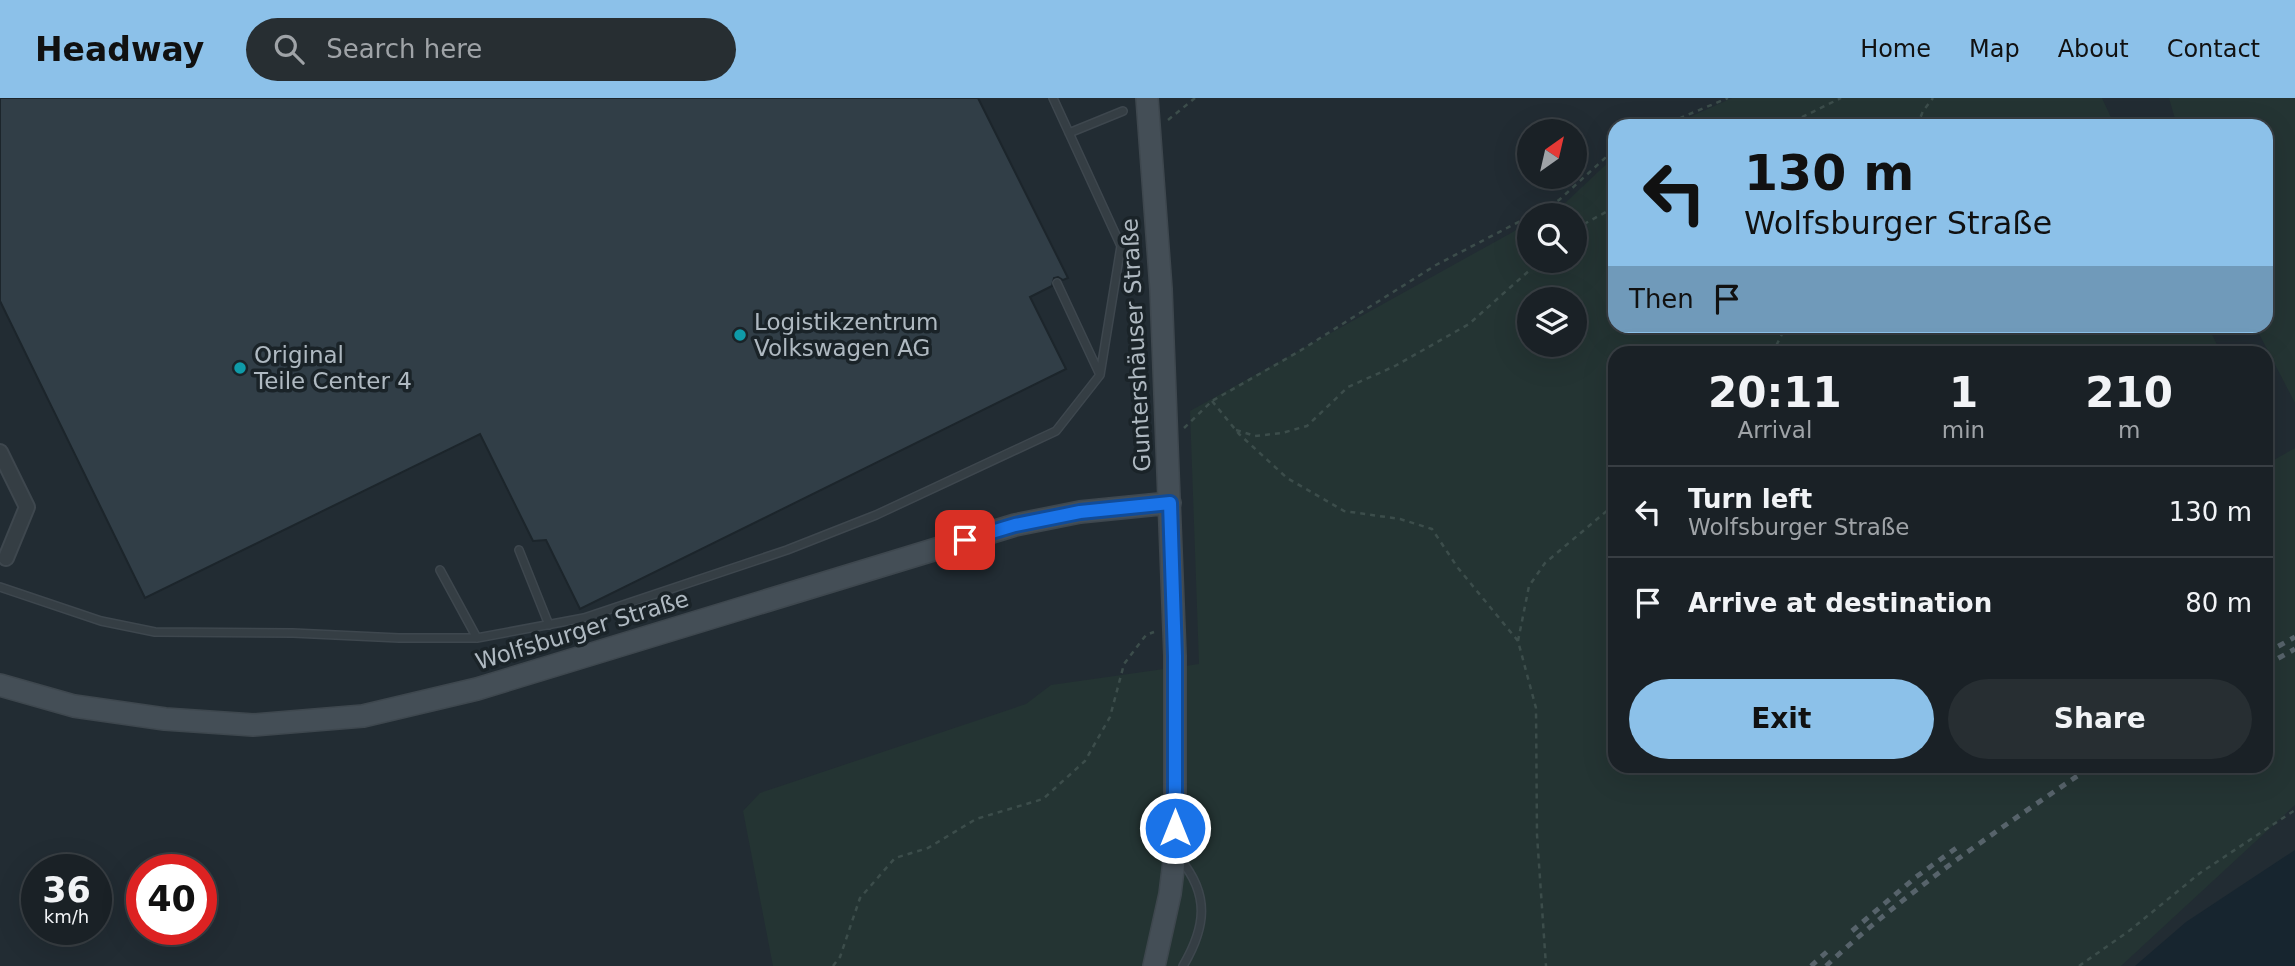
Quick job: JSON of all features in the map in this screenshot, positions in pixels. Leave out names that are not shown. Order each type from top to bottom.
[{"type":"street","name":"Guntershäuser Straße","points":[[1147,98],[1161,289],[1174,625],[1175,853],[1170,894],[1154,966]]},
{"type":"street","points":[[0,452],[27,507],[6,558]]},
{"type":"street","name":"Wolfsburger Straße","points":[[0,685],[74,706],[165,719],[253,725],[363,716],[489,686],[1015,525],[1080,512],[1170,503]]},
{"type":"lane","points":[[0,587],[101,621],[155,632],[477,638],[584,618],[787,550],[876,515],[1056,431],[1100,375],[1121,246],[1053,98]]},
{"type":"lane","points":[[1069,133],[1123,111]]},
{"type":"lane","points":[[1058,283],[1100,375]]},
{"type":"lane","points":[[519,550],[549,625]]},
{"type":"lane","points":[[440,570],[477,638]]},
{"type":"lane","points":[[1175,853],[1200,889],[1200,926],[1192,951],[1183,966]]},
{"type":"path","points":[[1148,123],[1169,120],[1195,98]]},
{"type":"path","points":[[1678,119],[1728,98]]},
{"type":"path","points":[[1798,119],[1841,98]]},
{"type":"path","points":[[1920,119],[1933,98]]},
{"type":"path","points":[[1554,203],[1608,155]]},
{"type":"path","points":[[1587,222],[1608,210]]},
{"type":"path","points":[[1184,428],[1212,401],[1298,352],[1436,265],[1517,223]]},
{"type":"path","points":[[1234,429],[1255,436],[1282,433],[1307,426],[1348,387],[1395,366],[1469,324],[1526,273]]},
{"type":"path","points":[[1212,401],[1234,429],[1287,478],[1344,511],[1400,519],[1432,528],[1458,568],[1518,642],[1536,708],[1537,835],[1546,966]]},
{"type":"path","points":[[1518,642],[1529,586],[1545,564],[1608,509]]},
{"type":"path","points":[[833,966],[840,957],[860,898],[895,858],[928,848],[976,819],[1043,799],[1085,761],[1110,717],[1124,664],[1146,635],[1174,625]]},
{"type":"path","points":[[2079,966],[2129,931],[2200,873],[2295,810]]},
{"type":"shaded area","points":[[1732,98],[2102,98],[2112,119],[1686,119]]},
{"type":"shaded area","points":[[2169,98],[2295,98],[2295,403],[2273,361],[2273,346],[2265,346],[2259,333],[2273,333],[2273,119],[2175,119]]},
{"type":"shaded area","points":[[1608,163],[1608,333],[2211,333],[2218,346],[1608,346],[1608,773],[2273,773],[2273,460],[2295,448],[2295,805],[2121,966],[773,966],[743,811],[760,793],[1026,704],[1051,685],[1199,664],[1190,411],[1517,230],[1517,273],[1587,273],[1587,203],[1565,203],[1580,189],[1587,189],[1587,182]]},
{"type":"water","points":[[2295,850],[2295,966],[2135,966],[2186,922]]},
{"type":"building","points":[[0,98],[978,98],[1068,278],[1054,278],[1052,286],[1030,297],[1066,369],[580,609],[546,540],[533,541],[480,434],[145,598],[0,301]]},
{"type":"railway","points":[[2273,649],[2295,637]]},
{"type":"railway","points":[[2273,661],[2295,649]]},
{"type":"railway","points":[[1826,966],[1921,886],[2082,773]]},
{"type":"railway","points":[[1852,931],[1916,877],[1959,846]]},
{"type":"railway","points":[[1811,966],[1830,949]]},
{"type":"place","name":"Logistikzentrum Volkswagen AG","points":[[740,335]]},
{"type":"place","name":"Original Teile Center 4","points":[[240,368]]},
{"type":"route","points":[[965,540],[1015,525],[1080,512],[1170,503],[1175,656],[1175,828]]}]
